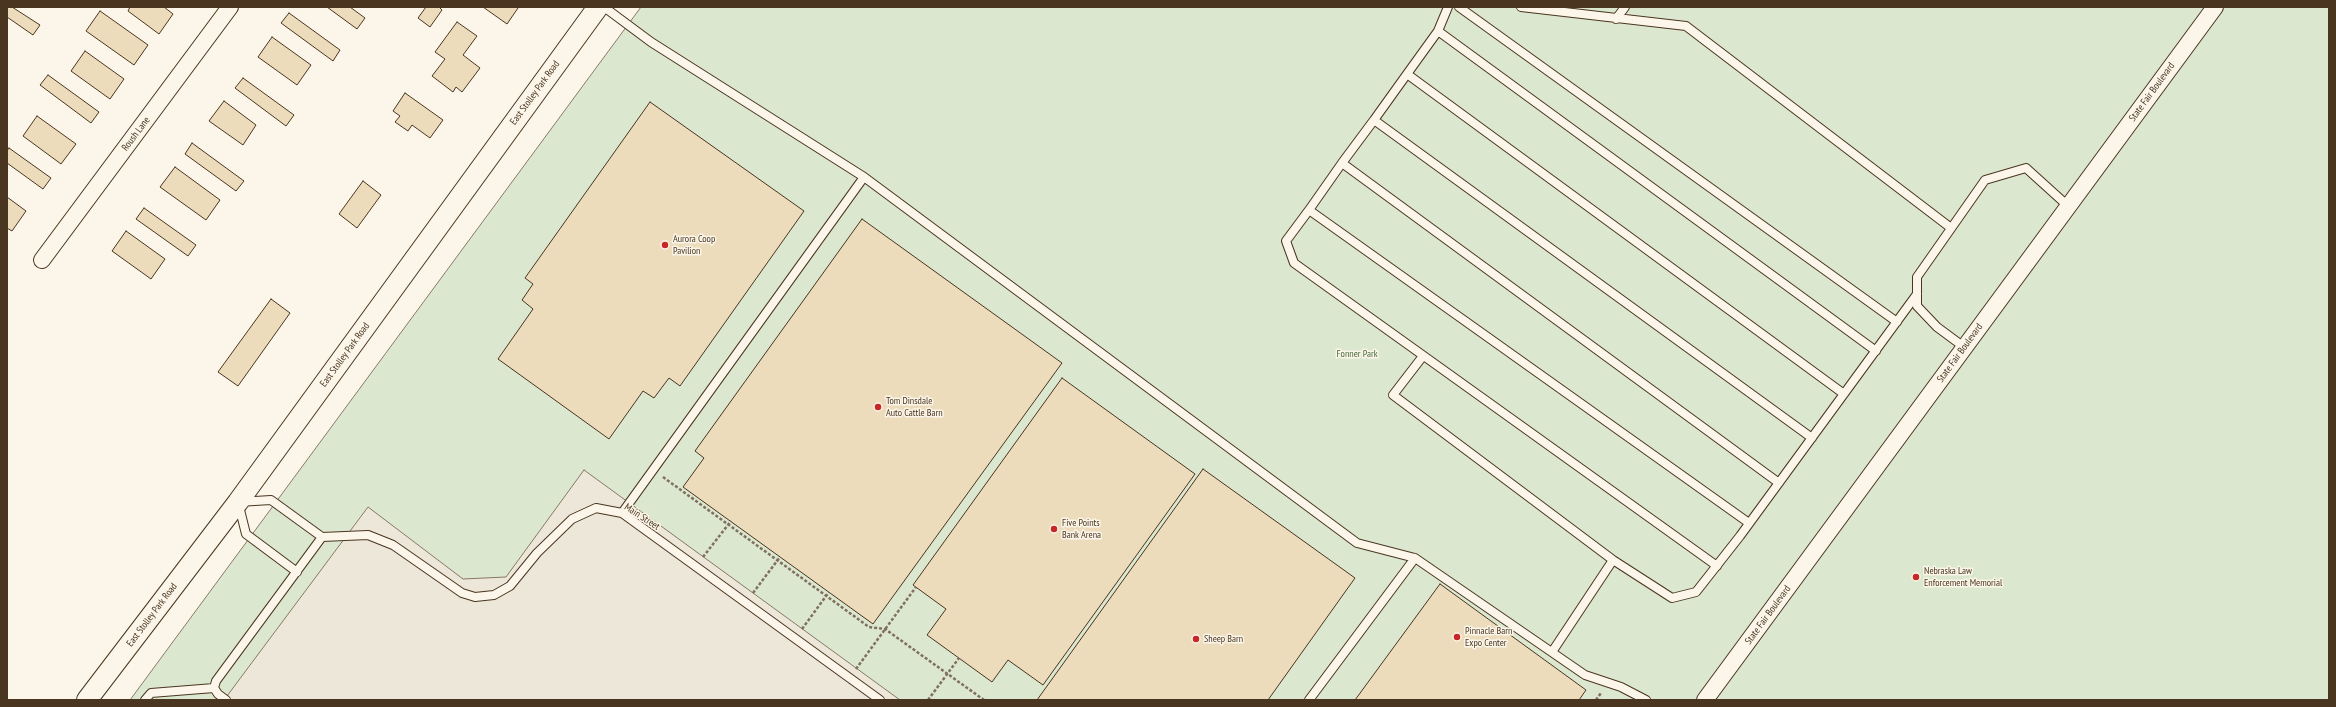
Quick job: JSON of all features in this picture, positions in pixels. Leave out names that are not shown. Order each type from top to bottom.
[{"type":"street","name":"Roush Lane","points":[[42,260],[230,7]]},
{"type":"street","name":"East Stolley Park Road","points":[[87,700],[238,502],[598,7]]},
{"type":"street","name":"State Fair Boulevard","points":[[1705,700],[2215,7]]},
{"type":"lane","points":[[604,7],[651,42],[864,177],[1357,543],[1415,558],[1585,675],[1621,687],[1646,700]]},
{"type":"lane","points":[[1448,7],[1438,31],[1286,241],[1294,263],[1717,566]]},
{"type":"lane","points":[[1460,7],[1897,322]]},
{"type":"lane","points":[[1520,7],[1686,26],[1951,228]]},
{"type":"lane","points":[[1616,19],[1625,7]]},
{"type":"lane","points":[[1438,31],[1876,351]]},
{"type":"lane","points":[[1407,74],[1844,394]]},
{"type":"lane","points":[[1374,120],[1812,438]]},
{"type":"lane","points":[[1342,164],[1779,483]]},
{"type":"lane","points":[[1964,347],[1937,327],[1918,306],[1917,277],[1985,180],[2026,168],[2068,206]]},
{"type":"lane","points":[[622,513],[864,177]]},
{"type":"lane","points":[[1309,210],[1749,524]]},
{"type":"lane","points":[[1423,356],[1393,395],[1614,560],[1672,598],[1696,592],[1717,566],[1917,294]]},
{"type":"lane","points":[[226,700],[218,694],[214,688],[216,681],[297,572],[322,537],[271,500],[238,502],[246,534],[297,572]]},
{"type":"lane","name":"Main Street","points":[[322,537],[368,535],[393,545],[462,593],[475,597],[494,595],[510,586],[537,553],[572,519],[596,508],[622,513],[880,700]]},
{"type":"lane","points":[[1309,700],[1415,558]]},
{"type":"lane","points":[[1552,652],[1614,560]]},
{"type":"lane","points":[[145,700],[151,693],[214,688]]},
{"type":"path","points":[[653,470],[869,627],[885,629],[984,700]]},
{"type":"path","points":[[695,567],[731,521]]},
{"type":"path","points":[[746,603],[780,557]]},
{"type":"path","points":[[849,678],[916,586]]},
{"type":"path","points":[[795,639],[829,592]]},
{"type":"path","points":[[928,700],[959,658]]},
{"type":"green space","name":"Fonner Park","points":[[641,7],[2329,7],[2329,700],[130,700]]},
{"type":"shaded area","points":[[584,470],[900,700],[224,700],[368,507],[463,579],[506,577]]},
{"type":"building","points":[[7,7],[12,7],[40,25],[33,35],[7,17]]},
{"type":"building","points":[[130,7],[164,7],[173,14],[159,34],[128,11]]},
{"type":"building","points":[[327,7],[350,7],[365,18],[357,29]]},
{"type":"building","points":[[426,7],[439,7],[442,10],[430,27],[418,18]]},
{"type":"building","points":[[483,7],[516,7],[518,8],[507,24]]},
{"type":"building","points":[[100,11],[148,45],[134,65],[86,31]]},
{"type":"building","points":[[289,13],[340,50],[333,61],[281,23]]},
{"type":"building","points":[[457,22],[477,36],[463,55],[480,68],[462,92],[456,87],[453,92],[432,76],[445,59],[435,52]]},
{"type":"building","points":[[272,37],[311,65],[297,85],[258,57]]},
{"type":"building","points":[[85,51],[124,79],[110,99],[71,71]]},
{"type":"building","points":[[48,75],[99,112],[91,123],[40,85]]},
{"type":"building","points":[[243,78],[294,115],[286,126],[235,88]]},
{"type":"building","points":[[405,93],[443,120],[430,138],[412,125],[408,131],[395,122],[400,116],[393,111]]},
{"type":"building","points":[[224,101],[256,125],[243,145],[209,121]]},
{"type":"building","name":"Aurora Coop Pavilion","points":[[650,102],[804,211],[680,386],[669,378],[654,398],[643,391],[609,439],[498,359],[533,309],[522,300],[533,284],[525,278]]},
{"type":"building","points":[[37,116],[76,144],[61,164],[23,136]]},
{"type":"building","points":[[192,143],[244,181],[236,191],[185,154]]},
{"type":"building","points":[[9,148],[51,178],[43,189],[7,163],[7,151]]},
{"type":"building","points":[[175,167],[220,200],[206,220],[160,187]]},
{"type":"building","points":[[363,181],[381,195],[357,228],[339,214]]},
{"type":"building","points":[[7,197],[26,211],[12,231],[7,228]]},
{"type":"building","points":[[144,208],[196,245],[188,256],[136,219]]},
{"type":"building","name":"Tom Dinsdale Auto Cattle Barn","points":[[862,219],[1062,363],[873,624],[683,487],[704,458],[695,451]]},
{"type":"building","points":[[126,231],[165,259],[151,279],[112,251]]},
{"type":"building","points":[[271,299],[290,313],[238,386],[218,372]]},
{"type":"building","name":"Five Points Bank Arena","points":[[1062,378],[1195,474],[1043,685],[1008,660],[992,682],[927,635],[946,609],[913,585]]},
{"type":"building","name":"Sheep Barn","points":[[1203,469],[1355,578],[1268,700],[1037,700]]},
{"type":"building","name":"Pinnacle Barn Expo Center","points":[[1440,584],[1586,690],[1579,700],[1355,700]]},
{"type":"place","name":"Aurora Coop Pavilion","points":[[665,245]]},
{"type":"place","name":"Tom Dinsdale Auto Cattle Barn","points":[[878,407]]},
{"type":"place","name":"Five Points Bank Arena","points":[[1054,529]]},
{"type":"place","name":"Nebraska Law Enforcement Memorial","points":[[1916,577]]},
{"type":"place","name":"Pinnacle Barn Expo Center","points":[[1457,637]]},
{"type":"place","name":"Sheep Barn","points":[[1196,639]]}]
